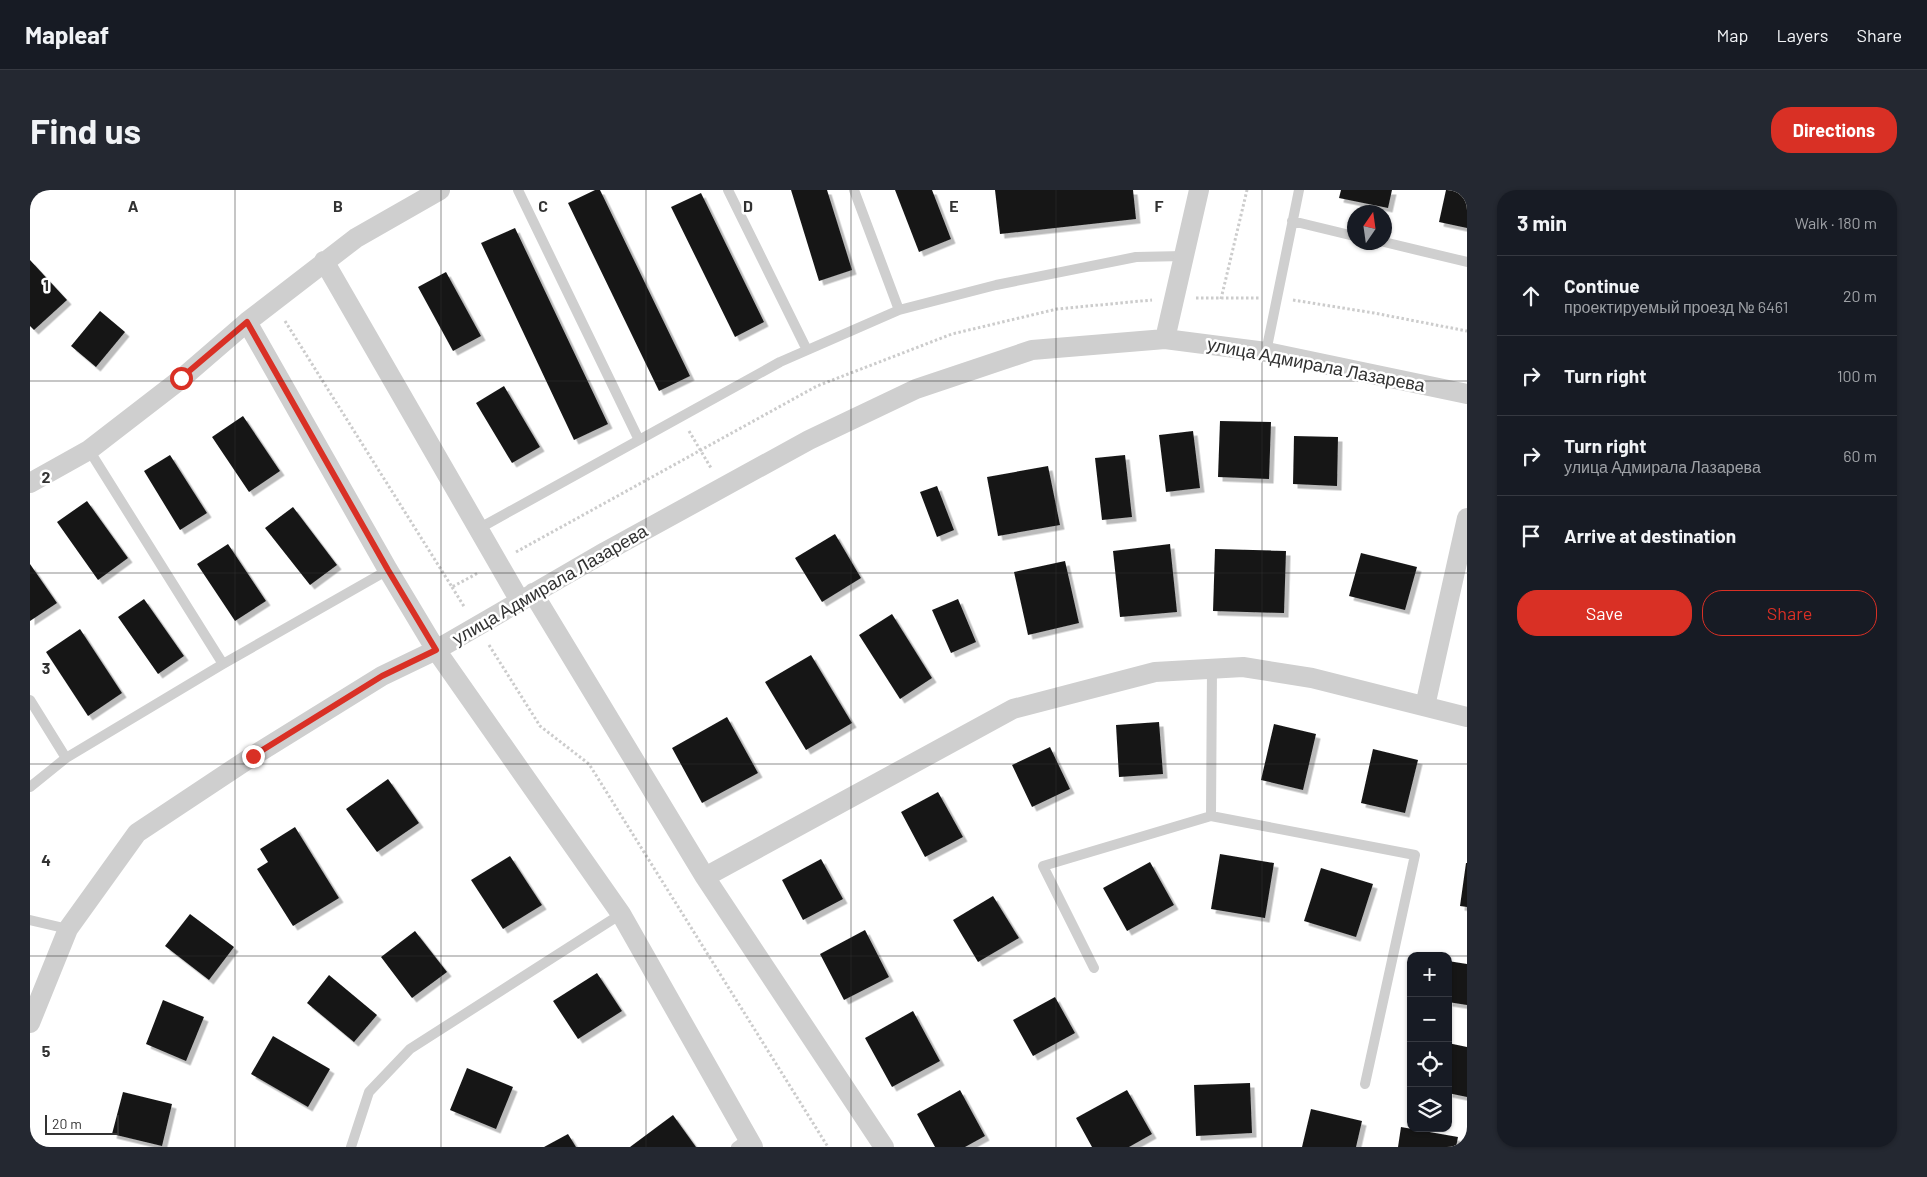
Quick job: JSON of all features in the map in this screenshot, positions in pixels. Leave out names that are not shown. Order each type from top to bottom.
[{"type":"street","points":[[30,483],[89,450],[181,378],[273,301],[356,238],[440,190]]},
{"type":"street","points":[[1165,339],[1199,190]]},
{"type":"street","points":[[324,261],[497,562],[526,597],[706,878],[884,1147]]},
{"type":"street","points":[[247,322],[388,570],[436,650],[621,914],[745,1144]]},
{"type":"street","name":"улица Адмирала Лазарева","points":[[30,1023],[68,929],[137,833],[253,756],[382,676],[436,650],[526,597],[809,440],[916,389],[1032,350],[1165,339],[1266,352],[1467,394]]},
{"type":"street","points":[[1425,706],[1467,518]]},
{"type":"street","points":[[706,878],[1013,709],[1155,672],[1242,667],[1312,678],[1467,717]]},
{"type":"lane","points":[[518,190],[639,440]]},
{"type":"lane","points":[[728,190],[807,350]]},
{"type":"lane","points":[[854,190],[899,310]]},
{"type":"lane","points":[[1266,352],[1299,190]]},
{"type":"lane","points":[[1292,221],[1347,234]]},
{"type":"lane","points":[[1392,244],[1467,262]]},
{"type":"lane","points":[[478,529],[780,362],[899,310],[996,285],[1136,257],[1184,256]]},
{"type":"lane","points":[[89,450],[223,664]]},
{"type":"lane","points":[[30,787],[66,758],[223,664],[388,570]]},
{"type":"lane","points":[[1211,816],[1212,668]]},
{"type":"lane","points":[[30,700],[66,758]]},
{"type":"lane","points":[[1094,968],[1043,866],[1211,816],[1415,855],[1365,1084]]},
{"type":"lane","points":[[351,1147],[370,1092],[410,1049],[621,914]]},
{"type":"lane","points":[[30,920],[68,929]]},
{"type":"path","points":[[1221,298],[1246,190]]},
{"type":"path","points":[[452,587],[817,386],[952,334],[1057,309],[1174,298],[1276,298],[1374,312],[1467,331]]},
{"type":"path","points":[[273,301],[540,726],[589,764],[828,1147]]},
{"type":"path","points":[[681,417],[722,488]]},
{"type":"building","points":[[595,190],[600,190],[690,376],[659,391],[568,203]]},
{"type":"building","points":[[791,190],[827,190],[852,270],[819,281]]},
{"type":"building","points":[[895,190],[932,190],[951,239],[919,252]]},
{"type":"building","points":[[995,190],[1133,190],[1136,219],[1000,234]]},
{"type":"building","points":[[1341,190],[1392,190],[1389,205],[1373,205],[1339,198]]},
{"type":"building","points":[[1446,190],[1467,190],[1467,228],[1439,222]]},
{"type":"building","points":[[701,193],[764,322],[735,337],[671,207]]},
{"type":"building","points":[[515,228],[608,424],[574,440],[481,243]]},
{"type":"building","points":[[30,260],[67,300],[34,330],[30,326]]},
{"type":"building","points":[[446,272],[481,336],[453,351],[418,287]]},
{"type":"building","points":[[100,311],[125,332],[96,367],[71,346]]},
{"type":"building","points":[[504,386],[540,447],[512,463],[476,403]]},
{"type":"building","points":[[243,416],[280,471],[249,492],[212,437]]},
{"type":"building","points":[[1220,421],[1271,422],[1269,479],[1218,477]]},
{"type":"building","points":[[1193,431],[1200,488],[1166,492],[1159,435]]},
{"type":"building","points":[[1294,436],[1338,437],[1337,486],[1293,484]]},
{"type":"building","points":[[170,455],[207,513],[180,530],[144,471]]},
{"type":"building","points":[[1125,455],[1132,517],[1102,520],[1095,458]]},
{"type":"building","points":[[1048,466],[1060,525],[998,536],[987,477]]},
{"type":"building","points":[[937,486],[954,530],[937,537],[920,492]]},
{"type":"building","points":[[87,501],[128,558],[98,580],[57,522]]},
{"type":"building","points":[[293,507],[337,565],[310,585],[265,528]]},
{"type":"building","points":[[835,534],[861,578],[822,602],[795,558]]},
{"type":"building","points":[[228,544],[266,601],[235,621],[197,564]]},
{"type":"building","points":[[1170,544],[1177,612],[1120,617],[1113,551]]},
{"type":"building","points":[[1215,549],[1286,551],[1284,613],[1213,611]]},
{"type":"building","points":[[1361,553],[1417,567],[1405,610],[1349,596]]},
{"type":"building","points":[[1065,561],[1079,623],[1028,635],[1014,572]]},
{"type":"building","points":[[30,564],[57,603],[30,621]]},
{"type":"building","points":[[144,599],[184,656],[158,674],[118,617]]},
{"type":"building","points":[[958,599],[976,642],[951,653],[932,610]]},
{"type":"building","points":[[892,614],[932,678],[900,699],[859,635]]},
{"type":"building","points":[[80,629],[122,693],[88,716],[46,652]]},
{"type":"building","points":[[811,655],[852,723],[806,750],[765,682]]},
{"type":"building","points":[[727,717],[758,773],[702,803],[672,748]]},
{"type":"building","points":[[1159,722],[1163,774],[1119,777],[1116,725]]},
{"type":"building","points":[[1274,724],[1316,734],[1303,790],[1261,780]]},
{"type":"building","points":[[1050,747],[1070,789],[1032,807],[1012,765]]},
{"type":"building","points":[[1373,749],[1418,760],[1405,813],[1361,803]]},
{"type":"building","points":[[388,779],[419,823],[377,852],[346,809]]},
{"type":"building","points":[[938,792],[963,837],[925,857],[901,812]]},
{"type":"building","points":[[295,827],[339,898],[293,926],[257,869],[268,862],[260,849]]},
{"type":"building","points":[[1220,854],[1274,863],[1265,918],[1211,909]]},
{"type":"building","points":[[510,856],[542,905],[503,929],[471,880]]},
{"type":"building","points":[[821,859],[843,899],[803,920],[782,880]]},
{"type":"building","points":[[1150,862],[1174,905],[1127,931],[1103,888]]},
{"type":"building","points":[[1467,863],[1467,907],[1460,906]]},
{"type":"building","points":[[1321,868],[1373,884],[1356,937],[1304,921]]},
{"type":"building","points":[[993,896],[1019,938],[978,962],[953,920]]},
{"type":"building","points":[[190,914],[234,947],[209,980],[165,946]]},
{"type":"building","points":[[865,930],[889,977],[844,1000],[820,954]]},
{"type":"building","points":[[415,931],[447,972],[412,998],[381,957]]},
{"type":"building","points":[[1452,962],[1467,964],[1467,1005],[1452,1003]]},
{"type":"building","points":[[597,973],[622,1011],[578,1039],[553,1001]]},
{"type":"building","points":[[329,975],[377,1015],[354,1042],[307,1003]]},
{"type":"building","points":[[1055,997],[1075,1033],[1033,1056],[1013,1020]]},
{"type":"building","points":[[163,1000],[204,1017],[186,1061],[146,1044]]},
{"type":"building","points":[[913,1011],[940,1061],[892,1087],[865,1038]]},
{"type":"building","points":[[273,1036],[330,1069],[308,1107],[251,1074]]},
{"type":"building","points":[[1452,1044],[1467,1047],[1467,1097],[1452,1094]]},
{"type":"building","points":[[467,1068],[513,1087],[496,1129],[450,1110]]},
{"type":"building","points":[[1250,1083],[1252,1133],[1196,1136],[1194,1085]]},
{"type":"building","points":[[960,1090],[985,1136],[965,1147],[935,1147],[917,1114]]},
{"type":"building","points":[[1127,1090],[1152,1134],[1129,1147],[1092,1147],[1076,1118]]},
{"type":"building","points":[[123,1092],[172,1104],[162,1146],[112,1134]]},
{"type":"building","points":[[1311,1109],[1362,1121],[1356,1147],[1302,1147]]},
{"type":"building","points":[[673,1115],[696,1147],[630,1147]]},
{"type":"building","points":[[1401,1127],[1407,1128],[1407,1132],[1430,1132],[1458,1137],[1456,1147],[1398,1147]]},
{"type":"building","points":[[568,1134],[576,1147],[544,1147]]},
{"type":"route","points":[[181,378],[247,322],[388,570],[436,650],[382,676],[253,756]]}]
